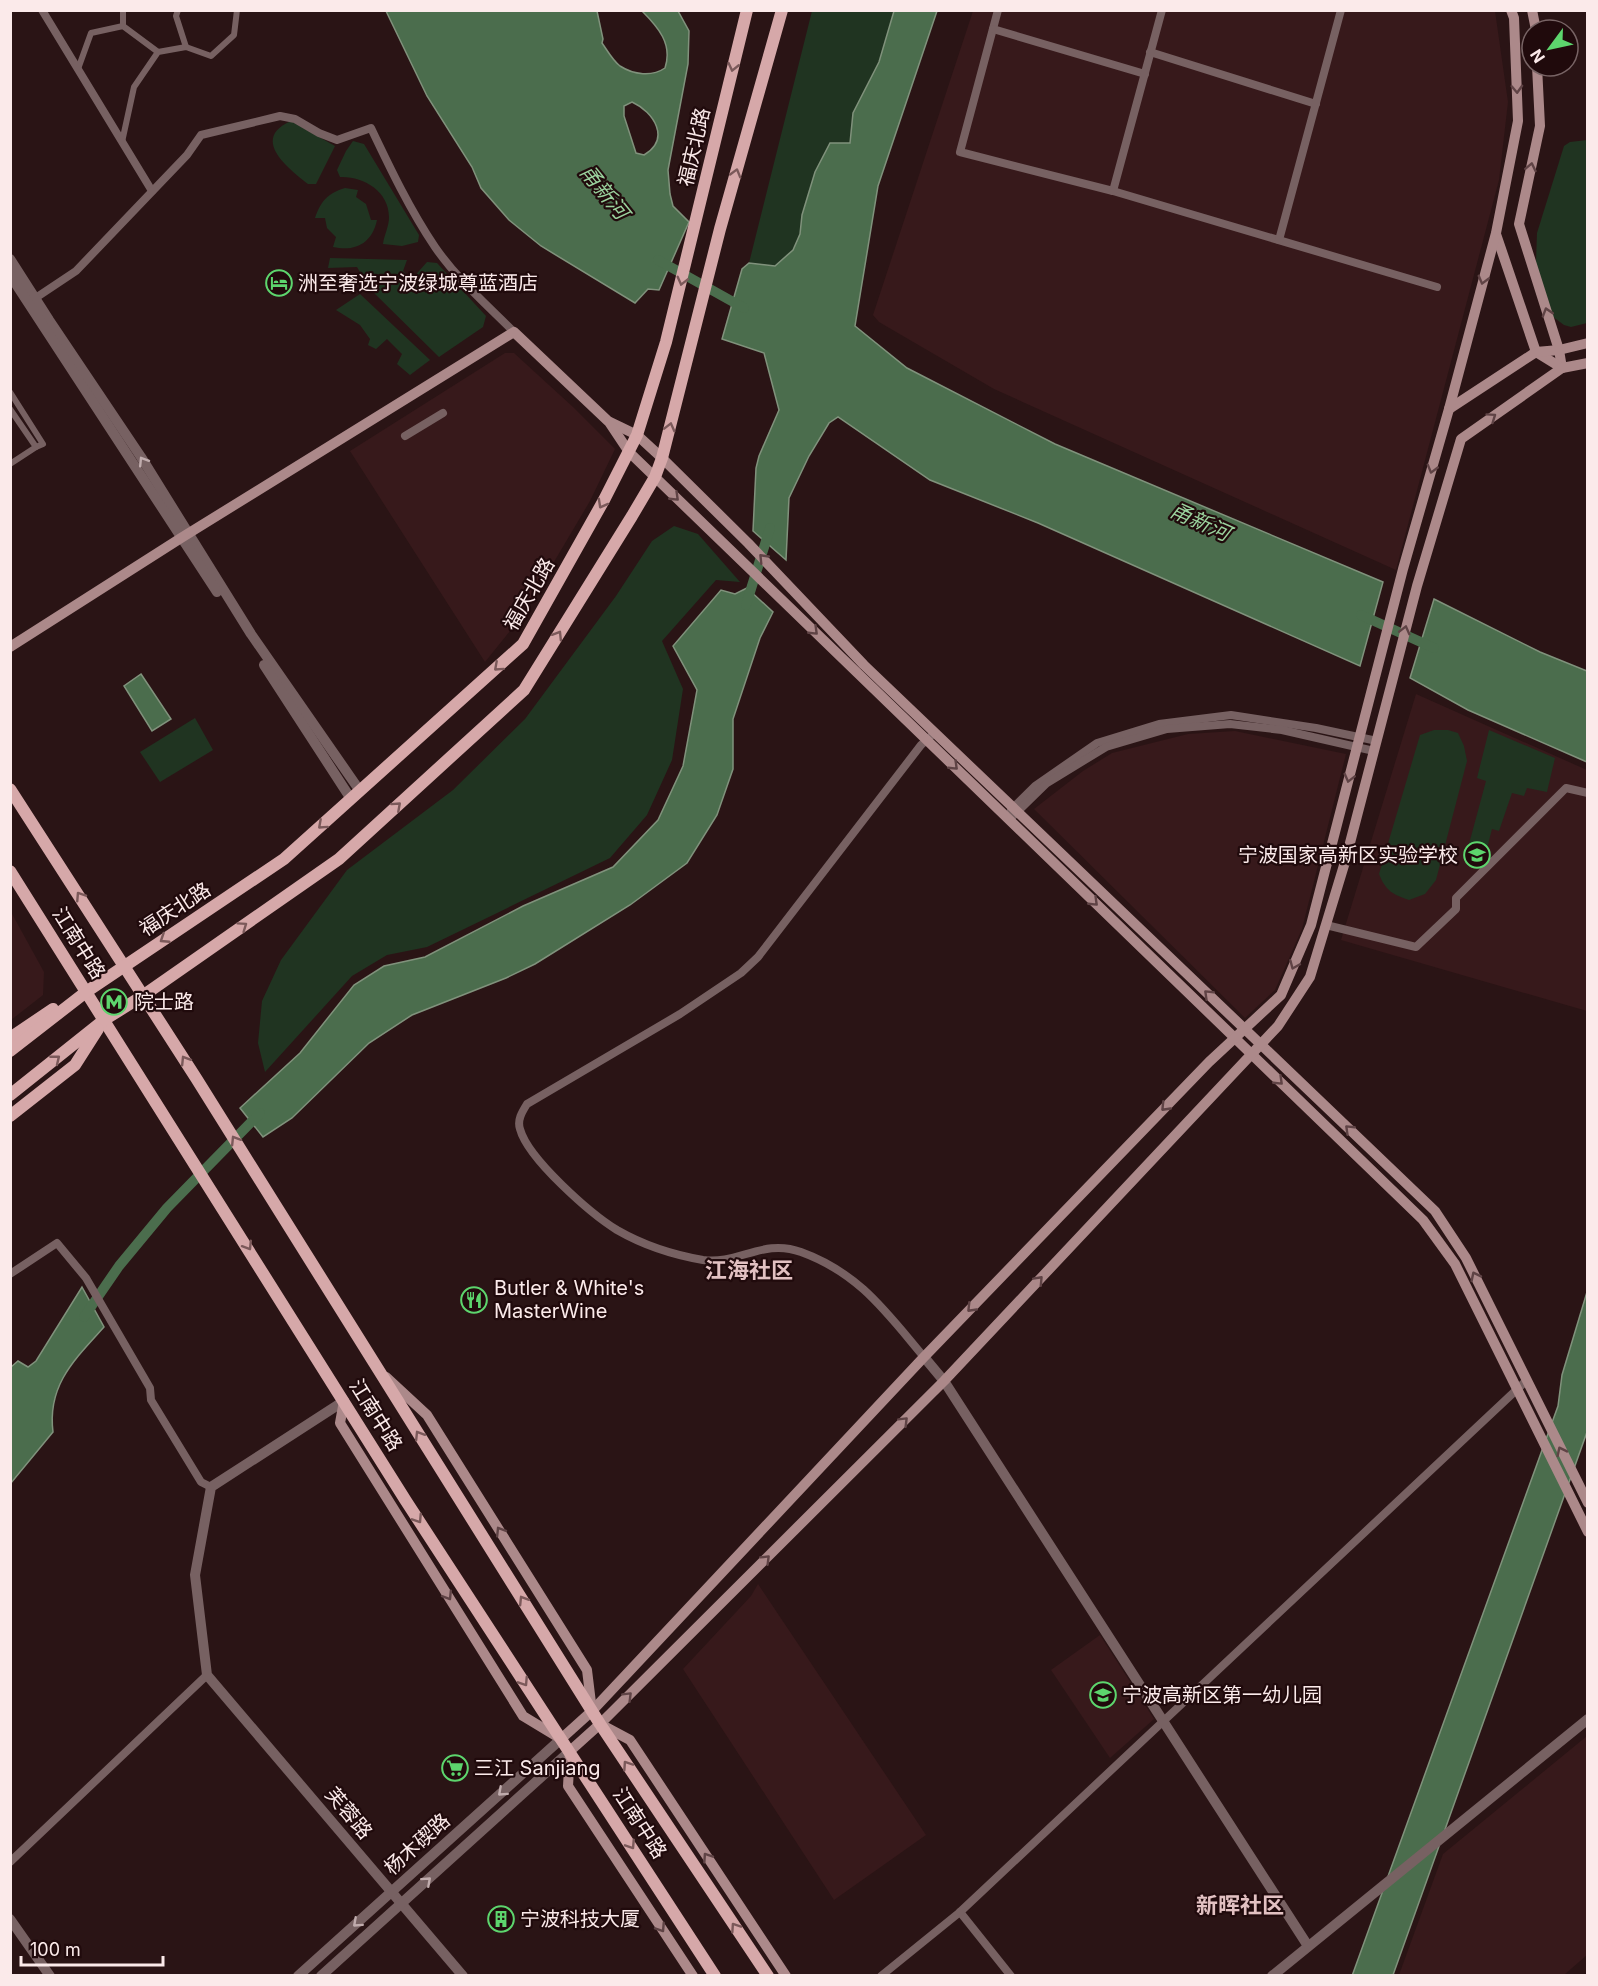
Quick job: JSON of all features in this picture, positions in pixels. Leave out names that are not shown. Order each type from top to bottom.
[{"type":"main road","name":"福庆北路","points":[[10,1051],[86,992],[284,860],[523,644],[604,500],[637,435],[666,342],[747,10]]},
{"type":"main road","points":[[10,1095],[104,1020],[144,995],[339,858],[524,690],[655,477],[662,458],[720,229],[782,10]]},
{"type":"main road","points":[[345,1401],[340,1423],[523,1716],[561,1739],[592,1712],[924,1356],[1209,1062],[1281,995],[1311,925],[1401,577],[1496,233],[1518,121],[1514,18],[1511,10]]},
{"type":"main road","points":[[1538,78],[1540,126],[1520,224],[1559,350],[1562,368]]},
{"type":"main road","points":[[1496,233],[1536,352],[1562,368]]},
{"type":"main road","points":[[10,647],[514,332],[609,422],[629,452],[772,590],[931,736],[1016,809],[1435,1211],[1466,1258],[1587,1503]]},
{"type":"main road","points":[[1449,409],[1536,352],[1559,350],[1587,343]]},
{"type":"main road","points":[[693,1976],[568,1786],[570,1751],[600,1724],[944,1381],[1278,1026],[1310,977],[1345,862],[1417,586],[1461,439],[1562,368],[1587,363]]},
{"type":"main road","points":[[609,422],[637,435],[662,458],[777,573],[1007,818],[1423,1220],[1455,1264],[1587,1532]]},
{"type":"main road","name":"江南中路","points":[[10,789],[254,1169],[592,1712],[768,1976]]},
{"type":"main road","name":"江南中路","points":[[10,871],[413,1511],[715,1976]]},
{"type":"main road","points":[[10,1038],[45,1014],[86,992]]},
{"type":"main road","points":[[10,1116],[75,1065],[104,1020]]},
{"type":"main road","points":[[378,1370],[427,1415],[581,1660],[587,1670],[592,1712]]},
{"type":"main road","points":[[600,1724],[630,1740],[786,1976]]},
{"type":"street","points":[[123,10],[123,26]]},
{"type":"street","points":[[178,10],[176,16],[186,47]]},
{"type":"street","points":[[122,142],[128,123],[134,87],[158,52],[186,47],[211,56],[234,35],[237,10]]},
{"type":"street","points":[[998,10],[960,152],[1113,191],[1437,287]]},
{"type":"street","points":[[1113,191],[1161,10]]},
{"type":"street","points":[[1279,240],[1341,10]]},
{"type":"street","points":[[43,11],[152,191]]},
{"type":"street","points":[[78,69],[91,33],[123,26],[158,52]]},
{"type":"street","points":[[993,29],[1145,74]]},
{"type":"street","points":[[1150,52],[1316,104]]},
{"type":"street","points":[[32,300],[76,271],[187,155],[201,135],[280,116],[295,119],[337,140],[371,128],[395,178],[436,247],[465,284],[514,332]]},
{"type":"street","points":[[10,259],[32,300],[356,795]]},
{"type":"street","points":[[10,275],[32,300]]},
{"type":"street","points":[[10,392],[43,444],[10,464]]},
{"type":"street","points":[[10,409],[36,447]]},
{"type":"street","points":[[405,436],[443,413]]},
{"type":"street","points":[[1007,818],[1047,783],[1106,747],[1167,729],[1230,724],[1375,746]]},
{"type":"street","points":[[931,736],[758,957],[720,989],[527,1104],[520,1115],[519,1128],[526,1142],[550,1172],[580,1202],[616,1229],[642,1242],[705,1260],[724,1260],[771,1247],[799,1250],[845,1274],[870,1293],[944,1381],[1308,1946]]},
{"type":"street","points":[[1326,925],[1416,947],[1456,909],[1456,898],[1566,788],[1587,793]]},
{"type":"street","points":[[10,1274],[57,1243],[86,1278],[150,1388],[151,1400],[201,1482],[211,1487]]},
{"type":"street","points":[[881,1976],[960,1912],[1527,1380]]},
{"type":"street","points":[[10,1862],[207,1675],[195,1575],[211,1487],[345,1401]]},
{"type":"street","name":"芙蓉路","points":[[207,1675],[463,1976]]},
{"type":"street","points":[[1272,1976],[1587,1719]]},
{"type":"street","name":"杨木碶路","points":[[298,1976],[561,1739]]},
{"type":"street","name":"杨木碶路","points":[[321,1976],[570,1751]]},
{"type":"street","points":[[960,1912],[1011,1976]]},
{"type":"street","points":[[10,1919],[50,1976]]},
{"type":"shaded area","points":[[812,11],[894,11],[879,62],[853,113],[850,143],[830,144],[815,172],[802,215],[800,234],[793,250],[775,266],[749,263]]},
{"type":"shaded area","points":[[973,11],[1495,11],[1508,102],[1499,180],[1396,570],[994,389],[879,322],[873,315]]},
{"type":"shaded area","points":[[291,121],[335,146],[316,184],[308,184],[291,170],[283,162],[273,145],[274,136],[279,128]]},
{"type":"shaded area","points":[[1587,140],[1587,323],[1571,327],[1564,325],[1541,308],[1535,290],[1537,233],[1564,146],[1570,142]]},
{"type":"shaded area","points":[[353,141],[364,144],[419,235],[418,242],[402,246],[383,244],[389,217],[385,200],[366,182],[340,177],[337,170]]},
{"type":"shaded area","points":[[345,188],[358,190],[356,197],[366,204],[371,220],[377,220],[371,235],[362,244],[349,248],[333,247],[336,237],[327,228],[325,218],[315,218],[326,198]]},
{"type":"shaded area","points":[[330,258],[407,260],[403,271],[412,279],[427,262],[437,263],[486,316],[483,327],[439,357],[369,288],[357,267],[328,268]]},
{"type":"shaded area","points":[[360,294],[430,360],[410,375],[397,364],[402,354],[387,339],[376,349],[368,345],[370,339],[360,325],[336,310]]},
{"type":"shaded area","points":[[505,353],[514,353],[615,449],[590,501],[522,616],[485,662],[350,451]]},
{"type":"shaded area","points":[[674,526],[698,534],[740,582],[716,580],[662,641],[683,689],[672,760],[647,815],[610,858],[427,947],[387,955],[352,976],[265,1072],[258,1043],[262,1001],[281,960],[347,870],[453,790],[525,719],[616,596],[652,541]]},
{"type":"shaded area","name":"宁波国家高新区实验学校","points":[[1416,694],[1587,770],[1587,1011],[1341,940]]},
{"type":"shaded area","points":[[195,718],[213,750],[160,782],[140,752]]},
{"type":"shaded area","points":[[1434,730],[1458,733],[1467,761],[1436,880],[1425,894],[1409,900],[1390,891],[1379,874],[1420,735]]},
{"type":"shaded area","points":[[1489,730],[1555,758],[1547,792],[1527,788],[1524,796],[1512,793],[1499,831],[1492,829],[1484,860],[1466,855],[1486,781],[1477,778]]},
{"type":"shaded area","points":[[1235,731],[1346,754],[1302,929],[1275,990],[1245,1018],[1034,809],[1083,771],[1112,753],[1188,734]]},
{"type":"shaded area","points":[[11,912],[44,972],[43,995],[11,1020]]},
{"type":"shaded area","points":[[758,1584],[926,1835],[834,1900],[683,1669],[751,1596]]},
{"type":"shaded area","name":"宁波高新区第一幼儿园","points":[[1100,1635],[1154,1719],[1110,1758],[1051,1670]]},
{"type":"shaded area","points":[[1587,1736],[1587,1955],[1564,1975],[1399,1975],[1443,1854]]},
{"type":"water","points":[[386,11],[597,11],[602,43],[610,55],[620,66],[631,71],[649,74],[665,68],[667,51],[662,36],[642,11],[678,11],[689,31],[688,64],[668,170],[673,206],[689,222],[659,290],[648,289],[635,303],[541,246],[509,220],[481,188],[472,167],[427,96]],"holes":[[[632,102],[640,106],[653,119],[658,134],[652,149],[644,155],[636,153],[624,116],[624,106]]]},
{"type":"water","points":[[894,11],[937,11],[878,186],[855,326],[907,368],[1055,444],[1383,582],[1360,666],[1038,523],[930,480],[838,417],[829,423],[809,456],[789,498],[786,560],[753,531],[756,468],[779,410],[764,353],[722,339],[742,269],[749,263],[775,266],[793,250],[800,234],[802,215],[815,172],[830,143],[850,143],[853,113],[879,62]]},
{"type":"water","points":[[747,588],[773,612],[760,638],[733,719],[733,769],[717,815],[687,863],[630,905],[535,964],[506,978],[412,1015],[369,1043],[292,1118],[263,1137],[240,1108],[300,1053],[354,985],[384,966],[425,957],[523,906],[613,867],[658,820],[683,766],[697,690],[673,646],[721,590],[735,594]]},
{"type":"water","points":[[1434,599],[1540,652],[1587,671],[1587,762],[1468,710],[1410,678]]},
{"type":"water","points":[[141,674],[171,719],[152,731],[124,686]]},
{"type":"water","points":[[82,1287],[104,1327],[65,1374],[54,1400],[53,1432],[11,1483],[11,1367],[18,1361],[28,1367],[36,1361]]},
{"type":"water","points":[[1587,1292],[1587,1432],[1393,1975],[1352,1976],[1558,1406],[1562,1375]]},
{"type":"waterway","name":"甬新河","points":[[658,260],[744,308]]},
{"type":"waterway","points":[[746,605],[770,528]]},
{"type":"waterway","name":"甬新河","points":[[1361,615],[1434,648]]},
{"type":"waterway","points":[[84,1317],[119,1266],[167,1208],[260,1113]]},
{"type":"place","name":"洲至奢选宁波绿城尊蓝酒店","points":[[279,283]]},
{"type":"place","name":"宁波国家高新区实验学校","points":[[1477,855]]},
{"type":"place","name":"院士路","points":[[114,1002]]},
{"type":"place","name":"Butler & White's MasterWine","points":[[474,1300]]},
{"type":"place","name":"宁波高新区第一幼儿园","points":[[1103,1695]]},
{"type":"place","name":"三江 Sanjiang","points":[[455,1768]]},
{"type":"place","name":"宁波科技大厦","points":[[501,1919]]},
{"type":"district","name":"江海社区","points":[[749,1270]]},
{"type":"district","name":"新晖社区","points":[[1240,1905]]}]
